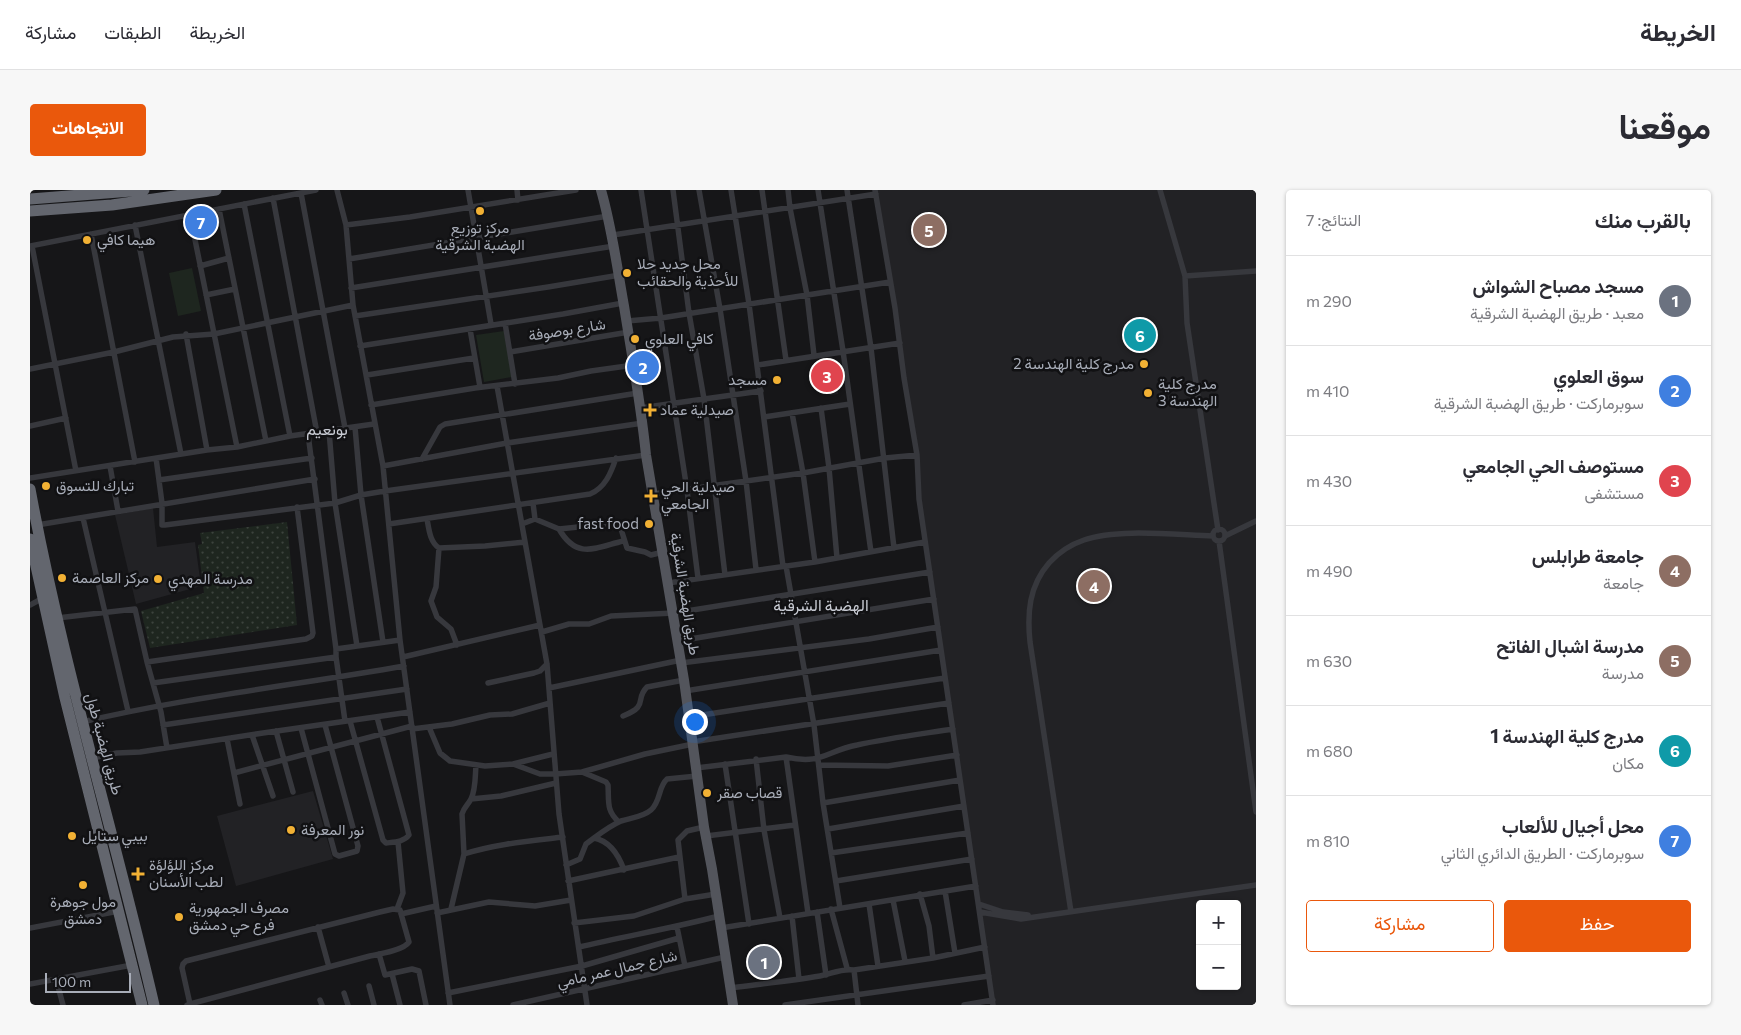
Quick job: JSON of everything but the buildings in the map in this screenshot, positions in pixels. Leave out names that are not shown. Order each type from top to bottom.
[{"type":"highway","points":[[30,199],[144,190]]},
{"type":"highway","points":[[30,211],[112,205],[216,190]]},
{"type":"highway","name":"طريق الهضبة طول","points":[[30,489],[57,618],[154,1005]]},
{"type":"highway","name":"طريق الهضبة طول","points":[[30,539],[85,779],[142,1005]]},
{"type":"main road","name":"طريق الهضبة الشرقية","points":[[600,190],[614,241],[620,275],[646,454],[674,613],[705,831],[733,1005]]},
{"type":"street","points":[[76,471],[31,246],[316,190]]},
{"type":"street","points":[[337,190],[346,225],[353,305],[383,466],[400,640],[450,1005]]},
{"type":"street","points":[[468,190],[491,324]]},
{"type":"street","points":[[517,190],[518,200]]},
{"type":"street","points":[[346,225],[472,208],[576,190]]},
{"type":"street","points":[[641,190],[687,490],[698,578]]},
{"type":"street","points":[[673,190],[689,314],[704,399],[725,575]]},
{"type":"street","points":[[700,190],[746,481],[756,569]]},
{"type":"street","points":[[731,190],[758,366],[785,566],[792,593],[814,724],[823,803],[840,908]]},
{"type":"street","points":[[762,190],[786,360]]},
{"type":"street","points":[[788,190],[814,355]]},
{"type":"street","points":[[818,190],[871,552]]},
{"type":"street","points":[[847,190],[885,458],[888,507],[894,548]]},
{"type":"street","points":[[1160,190],[1185,276],[1187,323],[1218,530]]},
{"type":"street","points":[[351,288],[482,267],[614,241],[648,230],[790,208],[876,192],[917,455],[919,499],[993,1002],[964,1005]]},
{"type":"street","points":[[301,193],[345,428]]},
{"type":"street","points":[[273,198],[318,433]]},
{"type":"street","points":[[244,204],[290,436]]},
{"type":"street","points":[[219,209],[266,441]]},
{"type":"street","points":[[190,215],[237,447]]},
{"type":"street","points":[[349,259],[608,216]]},
{"type":"street","points":[[135,225],[181,454]]},
{"type":"street","points":[[91,234],[134,462]]},
{"type":"street","points":[[200,266],[229,258]]},
{"type":"street","points":[[1185,276],[1256,271]]},
{"type":"street","points":[[355,316],[620,275]]},
{"type":"street","points":[[627,321],[689,314],[890,282]]},
{"type":"street","points":[[206,295],[235,290]]},
{"type":"street","points":[[360,346],[624,303]]},
{"type":"street","points":[[30,369],[114,352],[186,334],[214,334],[353,305]]},
{"type":"street","points":[[505,323],[515,384]]},
{"type":"street","points":[[470,329],[480,387]]},
{"type":"street","name":"شارع بوصوفة","points":[[510,352],[629,332]]},
{"type":"street","points":[[186,334],[207,450]]},
{"type":"street","points":[[758,366],[814,355],[900,342]]},
{"type":"street","points":[[367,375],[474,358]]},
{"type":"street","points":[[371,405],[634,365]]},
{"type":"street","points":[[497,386],[547,664],[556,783],[568,881],[587,1005]]},
{"type":"street","points":[[640,408],[761,391]]},
{"type":"street","points":[[422,459],[442,425],[638,394]]},
{"type":"street","points":[[764,417],[850,404]]},
{"type":"street","points":[[821,408],[829,468],[837,558]]},
{"type":"street","points":[[792,413],[803,473],[815,562]]},
{"type":"street","points":[[30,426],[66,418]]},
{"type":"street","points":[[383,466],[643,423]]},
{"type":"street","points":[[30,478],[374,424]]},
{"type":"street","points":[[355,427],[361,495],[383,642]]},
{"type":"street","points":[[329,431],[335,503],[357,646]]},
{"type":"street","points":[[308,434],[342,699],[383,840],[386,843],[398,842],[409,835],[377,717]]},
{"type":"street","points":[[156,458],[160,480],[162,525],[165,525],[297,506],[335,503],[361,495],[385,491],[646,454]]},
{"type":"street","points":[[653,494],[773,478],[885,458],[917,455]]},
{"type":"street","points":[[160,480],[312,458]]},
{"type":"street","points":[[388,524],[581,496],[596,492],[607,479],[616,458]]},
{"type":"street","points":[[110,466],[118,511]]},
{"type":"street","points":[[37,525],[315,479]]},
{"type":"street","points":[[533,503],[535,519]]},
{"type":"street","points":[[147,662],[306,639],[312,636],[297,506]]},
{"type":"street","points":[[83,518],[128,711]]},
{"type":"street","points":[[427,519],[429,533],[434,544],[439,548],[525,542]]},
{"type":"street","points":[[522,524],[535,519],[559,529],[607,524],[616,525],[621,530],[623,541],[629,549],[645,552],[650,555],[663,552]]},
{"type":"street","points":[[1219,541],[1224,539],[1225,536],[1256,521]]},
{"type":"street","points":[[559,529],[566,541],[574,547],[582,549],[592,549],[623,541]]},
{"type":"street","points":[[1213,536],[1215,531],[1218,530]]},
{"type":"street","points":[[1218,530],[1222,530],[1225,536]]},
{"type":"street","points":[[1071,912],[1030,642],[1028,612],[1033,590],[1046,567],[1059,552],[1083,540],[1107,535],[1213,536]]},
{"type":"street","points":[[1213,536],[1215,540],[1219,541]]},
{"type":"street","points":[[1219,541],[1256,812]]},
{"type":"street","points":[[668,582],[815,562],[925,542]]},
{"type":"street","points":[[439,548],[436,587],[431,601],[436,617],[451,629],[457,645]]},
{"type":"street","points":[[403,657],[569,624],[589,624],[611,616],[674,613],[930,572]]},
{"type":"street","points":[[30,605],[43,598]]},
{"type":"street","points":[[678,641],[934,599]]},
{"type":"street","points":[[57,618],[135,609],[159,705],[166,748]]},
{"type":"street","points":[[549,688],[681,661],[869,639],[938,627]]},
{"type":"street","points":[[336,649],[400,640]]},
{"type":"street","points":[[623,716],[640,706],[643,692],[647,687],[685,686],[805,673],[941,650]]},
{"type":"street","points":[[154,683],[336,656]]},
{"type":"street","points":[[488,683],[534,673],[540,671],[547,664]]},
{"type":"street","points":[[82,722],[159,705],[339,678],[404,666]]},
{"type":"street","points":[[689,717],[945,678]]},
{"type":"street","points":[[163,725],[408,689]]},
{"type":"street","points":[[513,764],[540,774],[582,772],[693,743],[949,703]]},
{"type":"street","points":[[234,773],[412,728],[452,724],[490,715],[512,714],[550,704]]},
{"type":"street","points":[[92,758],[410,712]]},
{"type":"street","points":[[301,728],[335,854],[339,856],[357,851],[358,846],[326,725]]},
{"type":"street","points":[[430,727],[440,753],[450,761],[485,766],[513,764],[553,754]]},
{"type":"street","points":[[818,762],[854,745],[953,729]]},
{"type":"street","points":[[276,731],[293,792]]},
{"type":"street","points":[[252,735],[264,766],[272,796]]},
{"type":"street","points":[[227,739],[240,804]]},
{"type":"street","points":[[566,865],[580,859],[586,844],[594,838],[619,822],[642,815],[652,809],[661,785],[667,779],[725,764],[786,757],[818,762],[888,766],[957,756]]},
{"type":"street","points":[[786,757],[794,825],[808,913]]},
{"type":"street","points":[[756,760],[764,830],[780,918]]},
{"type":"street","points":[[725,764],[749,924]]},
{"type":"street","points":[[452,910],[464,854],[462,814],[471,799],[474,789],[476,765]]},
{"type":"street","points":[[582,772],[608,784],[610,811],[612,816],[619,822]]},
{"type":"street","points":[[823,803],[960,780]]},
{"type":"street","points":[[471,799],[501,796],[556,783]]},
{"type":"street","points":[[828,829],[964,806]]},
{"type":"street","points":[[685,898],[678,840],[683,833],[705,831],[736,833],[794,825]]},
{"type":"street","points":[[832,853],[968,833]]},
{"type":"street","points":[[464,854],[519,842],[563,837]]},
{"type":"street","points":[[594,838],[599,839],[614,850],[624,870]]},
{"type":"street","points":[[398,842],[403,893],[399,911],[409,942],[408,945],[189,1005],[182,968],[186,961],[318,927],[399,911],[452,910],[489,902],[535,906],[571,900]]},
{"type":"street","points":[[568,881],[680,857]]},
{"type":"street","points":[[836,881],[972,859]]},
{"type":"street","points":[[980,912],[1020,919],[1256,885]]},
{"type":"street","points":[[721,928],[976,886]]},
{"type":"street","points":[[946,891],[955,953]]},
{"type":"street","points":[[574,923],[634,916],[685,898],[716,894]]},
{"type":"street","points":[[920,894],[929,926],[934,958]]},
{"type":"street","points":[[893,900],[905,961]]},
{"type":"street","points":[[868,904],[878,966]]},
{"type":"street","points":[[978,904],[1003,912],[1038,916]]},
{"type":"street","points":[[30,928],[131,908]]},
{"type":"street","points":[[831,909],[847,968]]},
{"type":"street","points":[[817,912],[826,975]]},
{"type":"street","points":[[579,947],[629,935],[677,927],[719,916]]},
{"type":"street","points":[[792,916],[799,979]]},
{"type":"street","points":[[318,927],[329,967]]},
{"type":"street","points":[[677,927],[685,966]]},
{"type":"street","points":[[448,993],[582,966],[679,938]]},
{"type":"street","points":[[730,988],[826,975],[847,968],[854,970],[985,948]]},
{"type":"street","points":[[379,954],[385,975],[412,969],[419,971],[426,1005]]},
{"type":"street","name":"شارع جمال عمر مامي","points":[[513,1005],[725,957]]},
{"type":"street","points":[[30,984],[132,965]]},
{"type":"street","points":[[854,970],[858,1005]]},
{"type":"street","points":[[392,974],[400,1005]]},
{"type":"street","points":[[785,1005],[989,976]]},
{"type":"street","points":[[56,979],[63,1005]]},
{"type":"street","points":[[369,986],[374,1005]]},
{"type":"street","points":[[344,993],[348,1005]]},
{"type":"shaded area","points":[[875,190],[1256,190],[1256,1005],[993,1005],[919,499],[917,455]]},
{"type":"shaded area","points":[[192,268],[201,311],[178,316],[169,273]]},
{"type":"shaded area","points":[[504,331],[512,377],[484,382],[476,335]]},
{"type":"shaded area","points":[[831,359],[835,363],[838,394],[830,395],[828,392],[818,390],[816,361]]},
{"type":"shaded area","points":[[153,508],[157,547],[195,542],[201,586],[136,604],[115,515]]},
{"type":"shaded area","points":[[287,522],[297,625],[150,648],[141,611],[204,593],[198,545],[202,544],[200,533]]},
{"type":"shaded area","points":[[313,791],[333,859],[236,886],[217,816]]},
{"type":"place","name":"مركز توزيع الهضبة الشرقية","points":[[480,211]]},
{"type":"place","name":"محل أجيال للألعاب","points":[[201,222]]},
{"type":"place","name":"مدرسة اشبال الفاتح","points":[[929,230]]},
{"type":"place","name":"هيما كافي","points":[[87,240]]},
{"type":"place","name":"محل جديد حلا للأحذية والحقائب","points":[[627,273]]},
{"type":"place","name":"مدرج كلية الهندسة 1","points":[[1140,335]]},
{"type":"place","name":"كافي العلوي","points":[[635,339]]},
{"type":"place","name":"مدرج كلية الهندسة 2","points":[[1144,364]]},
{"type":"place","name":"سوق العلوي","points":[[643,367]]},
{"type":"place","name":"مستوصف الحي الجامعي","points":[[827,376]]},
{"type":"place","name":"مسجد","points":[[777,380]]},
{"type":"place","name":"مدرج كلية الهندسة 3","points":[[1148,393]]},
{"type":"place","name":"صيدلية عماد","points":[[650,410]]},
{"type":"place","name":"تبارك للتسوق","points":[[46,486]]},
{"type":"place","name":"صيدلية الحي الجامعي","points":[[651,496]]},
{"type":"place","name":"fast food","points":[[649,524]]},
{"type":"place","name":"مركز العاصمة","points":[[62,578]]},
{"type":"place","name":"مدرسة المهدي","points":[[158,579]]},
{"type":"place","name":"جامعة طرابلس","points":[[1094,586]]},
{"type":"place","name":"قصاب صقر","points":[[707,793]]},
{"type":"place","name":"نور المعرفة","points":[[291,830]]},
{"type":"place","name":"بيبي ستايل","points":[[72,836]]},
{"type":"place","name":"مركز اللؤلؤة لطب الأسنان","points":[[138,874]]},
{"type":"place","name":"مول جوهرة دمشق","points":[[83,885]]},
{"type":"place","name":"مصرف الجمهورية فرع حي دمشق","points":[[179,917]]},
{"type":"place","name":"مسجد مصباح الشواش","points":[[764,962]]},
{"type":"district","name":"بونعيم","points":[[327,429]]},
{"type":"district","name":"الهضبة الشرقية","points":[[821,605]]}]
